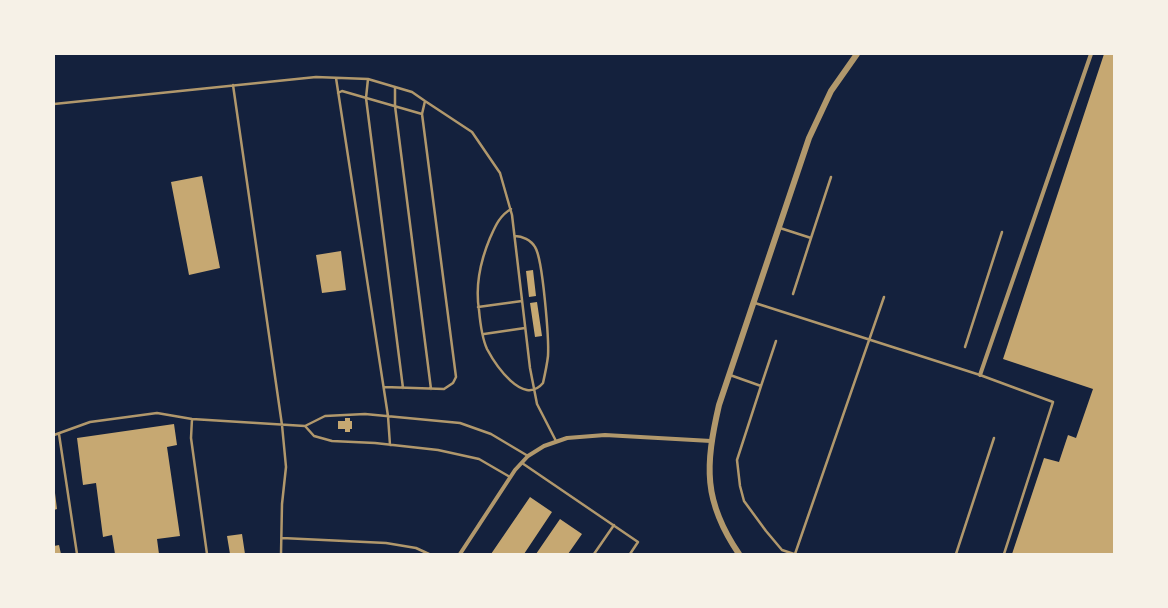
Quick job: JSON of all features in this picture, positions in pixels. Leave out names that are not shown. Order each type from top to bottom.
[{"type":"street","points":[[739,554],[725,531],[714,508],[711,495],[711,441],[729,375],[809,138],[831,92],[857,54]]},
{"type":"street","points":[[980,375],[1091,54]]},
{"type":"street","points":[[460,554],[510,477],[521,463],[528,456],[556,441],[580,436],[605,435],[711,441]]},
{"type":"lane","points":[[54,104],[316,77],[368,79],[412,92],[472,132],[500,173],[510,209],[534,389],[537,404],[556,441]]},
{"type":"lane","points":[[336,78],[384,387],[390,445]]},
{"type":"lane","points":[[368,79],[366,98],[403,388]]},
{"type":"lane","points":[[233,85],[282,425],[286,467],[282,504],[281,554]]},
{"type":"lane","points":[[395,87],[395,106],[431,388]]},
{"type":"lane","points":[[338,93],[342,90],[422,114]]},
{"type":"lane","points":[[384,387],[449,387],[456,377],[422,114],[425,101]]},
{"type":"lane","points":[[793,294],[831,177]]},
{"type":"lane","points":[[510,209],[498,221],[484,253],[477,281],[478,307],[487,348],[498,366],[511,382],[525,389],[534,389],[542,383],[548,355],[541,266],[536,248],[532,242],[522,237],[514,236]]},
{"type":"lane","points":[[778,228],[811,238]]},
{"type":"lane","points":[[965,347],[1002,232]]},
{"type":"lane","points":[[776,341],[737,460],[740,486],[744,501],[782,550],[795,554],[884,297]]},
{"type":"lane","points":[[478,307],[522,301]]},
{"type":"lane","points":[[753,302],[980,375],[1053,402],[1004,554]]},
{"type":"lane","points":[[484,334],[525,328]]},
{"type":"lane","points":[[729,375],[761,386]]},
{"type":"lane","points":[[54,436],[90,422],[158,413],[192,419],[305,426],[325,416],[365,414],[460,423],[491,434],[528,456]]},
{"type":"lane","points":[[192,419],[191,438],[207,554]]},
{"type":"lane","points":[[305,426],[314,436],[332,441],[438,450],[479,460],[510,477]]},
{"type":"lane","points":[[59,434],[77,554]]},
{"type":"lane","points":[[956,554],[994,438]]},
{"type":"lane","points":[[521,463],[638,542],[630,554]]},
{"type":"lane","points":[[594,554],[614,525]]},
{"type":"lane","points":[[282,538],[386,543],[416,548],[429,554]]},
{"type":"building","points":[[1104,54],[1114,54],[1114,554],[1012,554],[1044,458],[1059,462],[1068,435],[1076,438],[1093,389],[1003,359]]},
{"type":"building","points":[[202,176],[220,268],[189,275],[171,182]]},
{"type":"building","points":[[341,251],[346,290],[322,293],[316,255]]},
{"type":"building","points":[[533,270],[536,296],[529,297],[526,271]]},
{"type":"building","points":[[537,302],[542,336],[535,337],[530,303]]},
{"type":"building","points":[[345,418],[350,418],[350,421],[352,421],[352,429],[350,429],[350,432],[345,432],[345,429],[338,429],[338,421],[345,421]]},
{"type":"building","points":[[174,424],[177,445],[167,447],[180,536],[157,539],[159,554],[115,554],[112,535],[103,537],[96,483],[83,485],[77,438]]},
{"type":"building","points":[[55,493],[57,509],[54,510],[54,494]]},
{"type":"building","points":[[530,497],[552,512],[524,554],[491,554]]},
{"type":"building","points":[[560,519],[582,534],[568,554],[536,554]]},
{"type":"building","points":[[242,534],[245,554],[230,554],[227,536]]},
{"type":"building","points":[[59,545],[61,554],[54,554],[54,546]]}]
